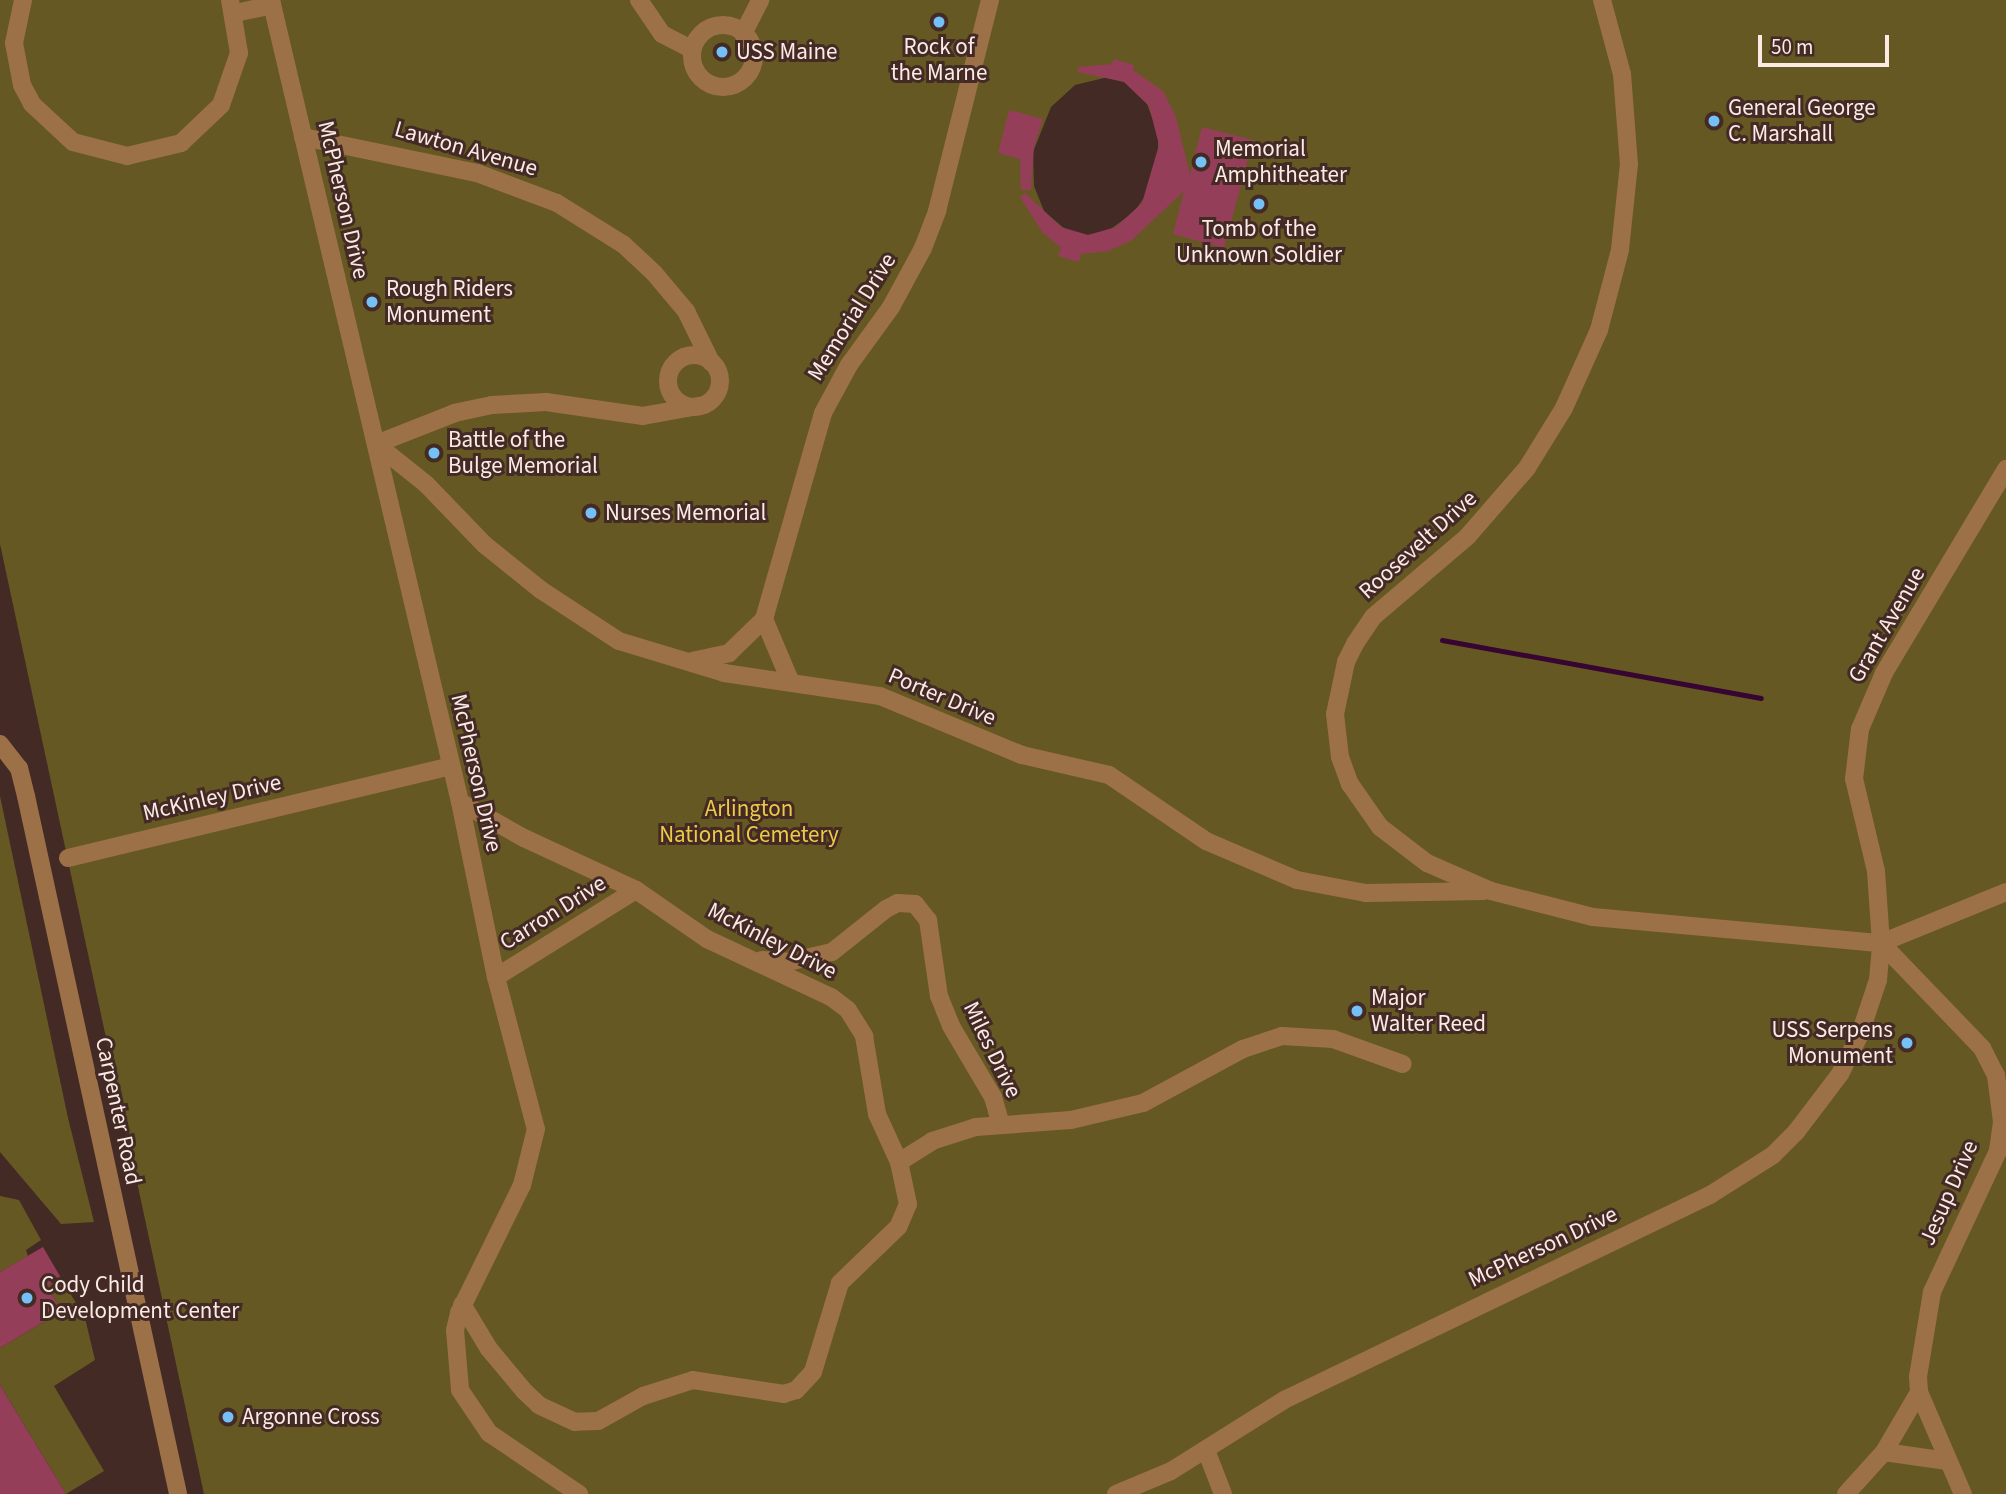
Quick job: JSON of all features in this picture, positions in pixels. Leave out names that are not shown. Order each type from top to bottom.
[{"type":"street","points":[[23,0],[14,43],[16,65],[32,104],[73,142],[127,156],[181,142],[221,105],[238,62],[233,7],[271,2]]},
{"type":"street","points":[[639,0],[662,34],[692,49],[701,78],[728,87],[746,77],[752,68],[752,47],[743,33],[730,27],[711,28],[692,49]]},
{"type":"street","points":[[743,33],[760,0]]},
{"type":"street","name":"Memorial Drive","points":[[764,619],[822,413],[849,365],[891,307],[923,248],[937,211],[990,0]]},
{"type":"street","name":"Roosevelt Drive","points":[[1602,0],[1622,74],[1629,170],[1618,261],[1595,342],[1564,408],[1499,503],[1366,627],[1346,662],[1336,703],[1342,765],[1366,811],[1427,863],[1491,891],[1593,916],[1881,943]]},
{"type":"street","name":"McPherson Drive","points":[[271,2],[376,444],[448,767],[460,802],[496,977],[536,1129],[522,1185],[463,1304],[455,1330],[457,1370],[472,1413],[489,1433],[579,1494]]},
{"type":"street","name":"Lawton Avenue","points":[[303,136],[477,173],[557,203],[624,245],[654,273],[686,311],[720,385],[704,405]]},
{"type":"street","points":[[704,405],[679,402],[669,379],[675,364],[685,357],[699,356],[711,362]]},
{"type":"street","points":[[376,444],[455,413],[492,405],[546,402],[643,416],[704,405]]},
{"type":"street","name":"Porter Drive","points":[[376,444],[426,484],[485,545],[594,627],[620,641],[724,673],[889,698],[1022,755],[1109,775],[1206,841],[1297,880],[1366,893],[1491,891]]},
{"type":"street","name":"Grant Avenue","points":[[1881,943],[1876,871],[1854,779],[1860,729],[1884,673],[2006,469]]},
{"type":"street","points":[[685,662],[729,653],[764,619],[791,683]]},
{"type":"street","name":"Carpenter Road","points":[[0,744],[19,768],[26,796],[178,1494]]},
{"type":"street","name":"McKinley Drive","points":[[68,858],[448,767]]},
{"type":"street","name":"McKinley Drive","points":[[460,802],[512,833],[636,890],[741,958],[808,985],[848,1010],[864,1036],[877,1114],[908,1188],[905,1217],[840,1283],[813,1372],[796,1390],[772,1393],[693,1380],[653,1392],[598,1421],[575,1422],[552,1413],[525,1392],[489,1349],[463,1304]]},
{"type":"street","name":"Carron Drive","points":[[496,977],[636,890]]},
{"type":"street","points":[[1881,943],[2006,892]]},
{"type":"street","name":"Miles Drive","points":[[741,958],[788,962],[813,958],[846,944],[886,909],[898,904],[915,904],[928,920],[939,996],[951,1026],[993,1097],[1000,1122]]},
{"type":"street","name":"McPherson Drive","points":[[1116,1494],[1206,1450],[1284,1400],[1710,1195],[1773,1155],[1817,1107],[1860,1034],[1878,980],[1881,943]]},
{"type":"street","name":"Jesup Drive","points":[[1881,943],[1982,1048],[1996,1075],[2002,1122],[1998,1151],[1932,1292],[1919,1392],[1963,1494]]},
{"type":"street","name":"Miles Drive","points":[[899,1162],[932,1141],[1000,1122],[1071,1120],[1143,1103],[1243,1049],[1282,1036],[1333,1039],[1403,1065]]},
{"type":"street","points":[[1846,1494],[1884,1452],[1919,1392]]},
{"type":"street","points":[[1206,1450],[1223,1494]]},
{"type":"street","points":[[1884,1452],[1947,1461]]},
{"type":"green space","name":"Arlington National Cemetery","points":[[0,0],[2006,0],[2006,1494],[204,1494],[0,544]],"holes":[[[1108,77],[1124,82],[1146,101],[1158,134],[1158,155],[1146,195],[1134,212],[1108,231],[1088,235],[1066,230],[1044,211],[1034,186],[1033,152],[1051,107],[1075,85]]]},
{"type":"green space","points":[[0,796],[68,1118],[94,1222],[61,1224],[0,1152]]},
{"type":"green space","points":[[0,1196],[19,1200],[41,1240],[26,1250],[28,1256],[0,1272]]},
{"type":"green space","points":[[61,1278],[85,1318],[95,1360],[54,1386],[104,1471],[66,1494],[0,1385],[0,1348],[62,1311],[47,1286]]},
{"type":"building","name":"Memorial Amphitheater","points":[[1114,59],[1134,65],[1133,70],[1163,91],[1176,117],[1190,175],[1202,127],[1253,140],[1224,248],[1173,234],[1184,191],[1132,240],[1109,251],[1081,254],[1079,262],[1058,256],[1061,248],[1042,232],[1020,197],[1025,193],[1061,227],[1088,235],[1116,227],[1142,203],[1159,145],[1149,106],[1124,82],[1078,72],[1078,67],[1112,64]]},
{"type":"building","points":[[1009,110],[1043,119],[1034,147],[1031,190],[1021,190],[1020,159],[998,153]]},
{"type":"building","name":"Cody Child Development Center","points":[[43,1247],[61,1278],[47,1286],[62,1311],[0,1348],[0,1272]]},
{"type":"building","points":[[0,1385],[66,1494],[0,1494]]},
{"type":"waterway","points":[[1442,640],[1761,698]]},
{"type":"place","name":"Rock of the Marne","points":[[939,22]]},
{"type":"place","name":"USS Maine","points":[[722,52]]},
{"type":"place","name":"General George C. Marshall","points":[[1714,121]]},
{"type":"place","name":"Memorial Amphitheater","points":[[1201,162]]},
{"type":"place","name":"Tomb of the Unknown Soldier","points":[[1259,204]]},
{"type":"place","name":"Rough Riders Monument","points":[[372,302]]},
{"type":"place","name":"Battle of the Bulge Memorial","points":[[434,453]]},
{"type":"place","name":"Nurses Memorial","points":[[591,513]]},
{"type":"place","name":"Major Walter Reed","points":[[1357,1011]]},
{"type":"place","name":"USS Serpens Monument","points":[[1907,1043]]},
{"type":"place","name":"Cody Child Development Center","points":[[27,1298]]},
{"type":"place","name":"Argonne Cross","points":[[228,1417]]}]
